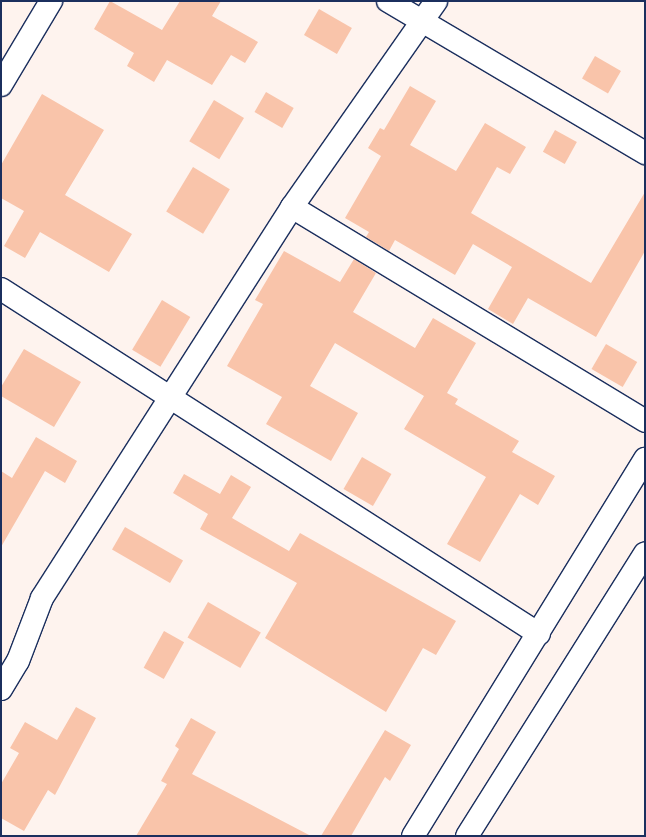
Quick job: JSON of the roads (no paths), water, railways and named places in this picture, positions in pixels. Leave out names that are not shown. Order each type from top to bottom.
[{"type":"street","points":[[1,86],[51,1]]},
{"type":"street","points":[[388,1],[419,22],[645,153]]},
{"type":"street","points":[[1,688],[18,661],[42,598],[172,398],[292,207],[419,22],[436,1]]},
{"type":"street","points":[[292,207],[645,421]]},
{"type":"street","points":[[1,289],[539,634]]},
{"type":"street","points":[[414,836],[645,459]]},
{"type":"street","points":[[467,836],[645,553]]}]
